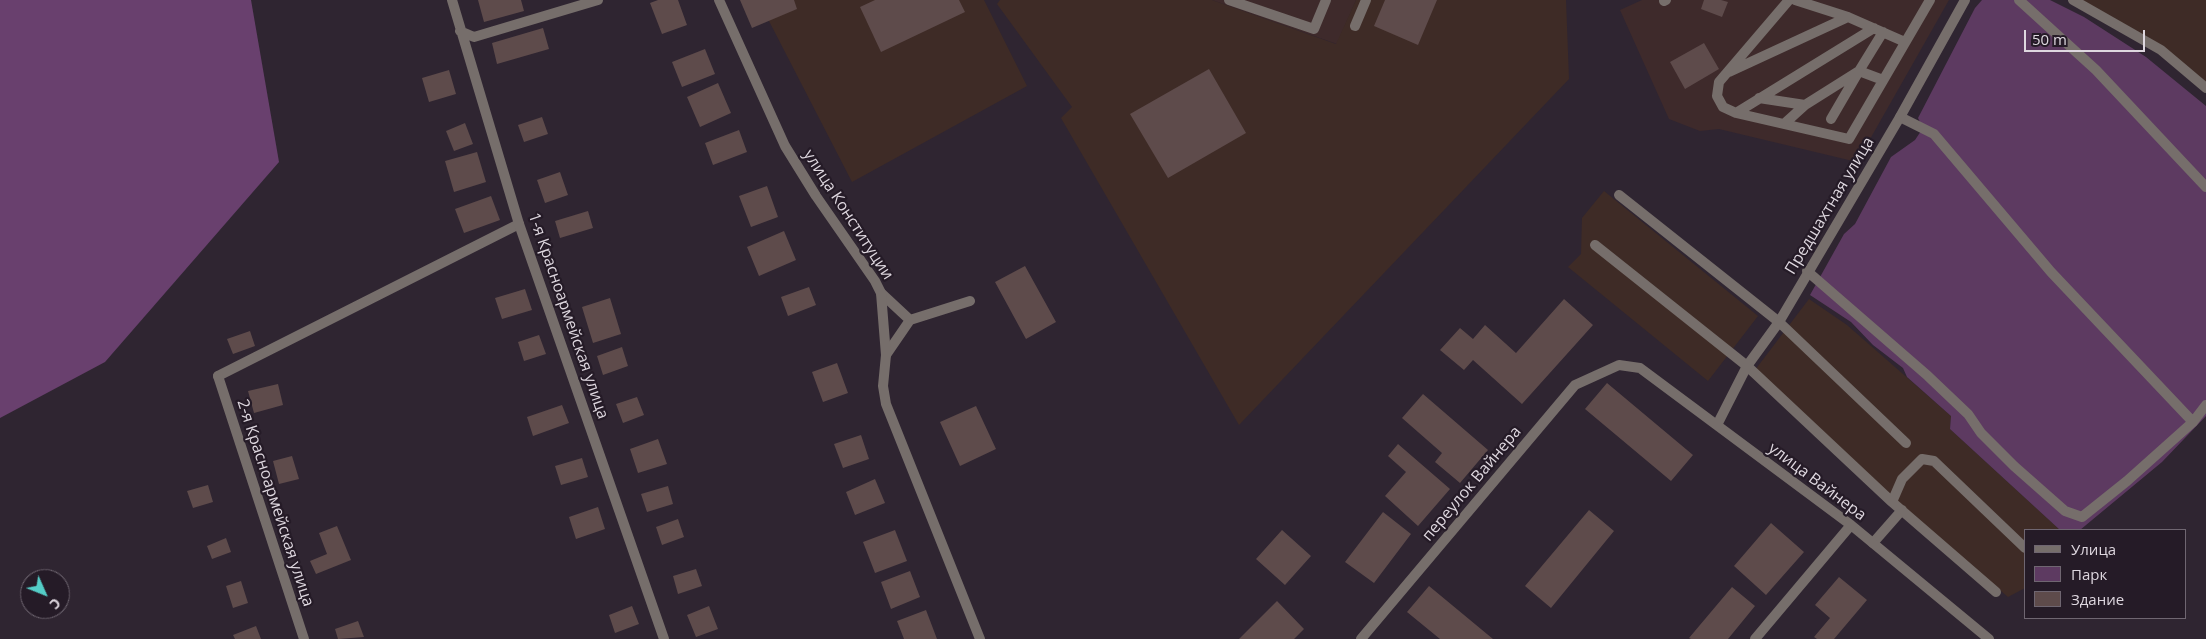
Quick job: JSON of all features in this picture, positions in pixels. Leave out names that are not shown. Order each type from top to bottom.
[{"type":"street","name":"1-я Красноармейская улица","points":[[452,0],[519,224],[664,639]]},
{"type":"street","points":[[460,31],[474,37],[598,0]]},
{"type":"street","name":"улица Конституции","points":[[718,0],[726,12],[769,115],[785,146],[816,196],[876,281],[882,293],[886,355],[883,386],[886,404],[980,639]]},
{"type":"street","points":[[1229,0],[1314,29],[1326,0]]},
{"type":"street","points":[[1355,26],[1366,0]]},
{"type":"street","points":[[1789,0],[1719,82],[1717,96],[1723,107],[1736,113],[1848,139],[1930,0]]},
{"type":"street","points":[[1795,0],[1848,18],[1905,42]]},
{"type":"street","name":"Предшахтная улица","points":[[1717,425],[1747,366],[1779,322],[1807,271],[1900,117],[1965,0]]},
{"type":"street","points":[[2019,0],[2096,70],[2206,187]]},
{"type":"street","points":[[2073,0],[2160,50],[2206,88]]},
{"type":"street","points":[[1726,73],[1848,18]]},
{"type":"street","points":[[1736,113],[1878,30]]},
{"type":"street","points":[[1830,119],[1859,71],[1878,30]]},
{"type":"street","points":[[1859,71],[1883,80]]},
{"type":"street","points":[[1784,124],[1805,104],[1859,71]]},
{"type":"street","points":[[1759,98],[1805,104]]},
{"type":"street","points":[[1900,117],[1934,134],[2051,272],[2193,422]]},
{"type":"street","points":[[1619,195],[1779,322],[1906,443]]},
{"type":"street","name":"2-я Красноармейская улица","points":[[304,639],[218,376],[519,224]]},
{"type":"street","points":[[1595,245],[1747,366],[1892,502],[1996,592]]},
{"type":"street","points":[[1807,271],[1928,376],[1968,414],[1981,433],[2014,466],[2065,511],[2082,517],[2127,481],[2193,422],[2206,405]]},
{"type":"street","points":[[882,293],[910,320]]},
{"type":"street","points":[[886,355],[910,320],[970,301]]},
{"type":"street","name":"улица Вайнера","points":[[1619,365],[1640,368],[1717,425],[1873,543],[1989,639]]},
{"type":"street","name":"переулок Вайнера","points":[[1361,639],[1575,385],[1619,365]]},
{"type":"street","points":[[1892,502],[1902,479],[1922,459],[1934,461],[2024,547]]},
{"type":"street","points":[[1873,543],[1902,510]]},
{"type":"street","points":[[1754,639],[1851,526]]},
{"type":"shaded area","points":[[0,0],[251,0],[279,162],[105,362],[0,418]]},
{"type":"shaded area","points":[[741,0],[984,0],[1027,86],[852,182],[769,21]]},
{"type":"shaded area","points":[[1000,0],[1212,0],[1336,44],[1356,0],[1566,0],[1569,79],[1239,425],[1061,118],[1072,107],[997,4]]},
{"type":"shaded area","points":[[1212,0],[1356,0],[1337,44]]},
{"type":"shaded area","points":[[1642,0],[1949,0],[1857,162],[1719,129],[1700,131],[1669,119],[1620,10]]},
{"type":"shaded area","points":[[2079,0],[2206,0],[2206,85]]},
{"type":"shaded area","points":[[1604,191],[1758,316],[1708,381],[1568,267],[1581,254],[1582,218]]},
{"type":"shaded area","points":[[1809,299],[1847,325],[1951,416],[1950,429],[2059,529],[2024,529],[2024,589],[2008,597],[1883,490],[1755,370]]},
{"type":"green space","points":[[1982,0],[2050,0],[2084,17],[2146,57],[2206,106],[2206,416],[2162,462],[2081,529],[2059,529],[1950,429],[1951,416],[1907,377],[1903,368],[1873,345],[1851,322],[1810,295],[1844,234],[1855,224],[1891,157],[1915,140],[1923,128],[1918,118],[1975,8]]},
{"type":"building","points":[[478,0],[521,0],[524,11],[484,22]]},
{"type":"building","points":[[658,0],[678,0],[687,25],[662,34],[650,3]]},
{"type":"building","points":[[740,0],[794,0],[797,9],[752,28]]},
{"type":"building","points":[[875,0],[959,0],[965,12],[881,52],[860,7]]},
{"type":"building","points":[[1385,0],[1437,0],[1418,45],[1374,26]]},
{"type":"building","points":[[1704,0],[1728,2],[1722,17],[1701,9]]},
{"type":"building","points":[[543,28],[549,49],[497,64],[492,43]]},
{"type":"building","points":[[1704,43],[1719,69],[1685,89],[1670,62]]},
{"type":"building","points":[[705,49],[715,74],[682,87],[672,62]]},
{"type":"building","points":[[1209,69],[1246,133],[1168,178],[1130,114]]},
{"type":"building","points":[[449,70],[456,94],[429,102],[422,78]]},
{"type":"building","points":[[718,83],[731,113],[700,127],[687,97]]},
{"type":"building","points":[[542,117],[548,134],[524,142],[518,125]]},
{"type":"building","points":[[465,123],[473,144],[454,151],[446,131]]},
{"type":"building","points":[[739,130],[747,152],[713,165],[705,143]]},
{"type":"building","points":[[477,152],[486,182],[454,192],[445,161]]},
{"type":"building","points":[[560,172],[568,195],[545,203],[537,180]]},
{"type":"building","points":[[767,186],[778,217],[751,227],[739,196]]},
{"type":"building","points":[[491,196],[500,220],[464,233],[455,209]]},
{"type":"building","points":[[588,211],[593,228],[560,238],[555,221]]},
{"type":"building","points":[[784,231],[796,260],[759,276],[747,247]]},
{"type":"building","points":[[1025,266],[1056,322],[1026,339],[995,282]]},
{"type":"building","points":[[809,287],[816,305],[788,316],[781,297]]},
{"type":"building","points":[[525,289],[532,310],[502,319],[495,298]]},
{"type":"building","points":[[610,298],[621,334],[593,343],[582,307]]},
{"type":"building","points":[[1564,299],[1593,325],[1522,404],[1473,360],[1464,370],[1440,350],[1460,328],[1473,339],[1485,325],[1516,353]]},
{"type":"building","points":[[250,331],[255,346],[233,354],[227,339]]},
{"type":"building","points":[[539,335],[546,354],[524,361],[518,342]]},
{"type":"building","points":[[622,347],[628,366],[603,375],[597,356]]},
{"type":"building","points":[[837,363],[848,393],[823,402],[812,372]]},
{"type":"building","points":[[1607,383],[1693,455],[1671,481],[1585,409]]},
{"type":"building","points":[[278,384],[283,405],[254,413],[248,391]]},
{"type":"building","points":[[1423,394],[1488,450],[1460,483],[1435,462],[1442,453],[1402,418]]},
{"type":"building","points":[[637,397],[644,415],[623,423],[616,404]]},
{"type":"building","points":[[562,405],[569,423],[533,436],[527,417]]},
{"type":"building","points":[[976,406],[996,449],[960,466],[940,422]]},
{"type":"building","points":[[861,435],[869,459],[843,468],[834,444]]},
{"type":"building","points":[[658,439],[667,464],[638,473],[630,449]]},
{"type":"building","points":[[1398,444],[1450,489],[1418,526],[1385,496],[1406,472],[1388,456]]},
{"type":"building","points":[[292,456],[299,479],[279,484],[273,461]]},
{"type":"building","points":[[582,458],[588,477],[561,485],[555,466]]},
{"type":"building","points":[[875,479],[885,503],[855,515],[846,492]]},
{"type":"building","points":[[208,485],[213,502],[193,508],[187,491]]},
{"type":"building","points":[[668,486],[673,504],[647,512],[641,494]]},
{"type":"building","points":[[598,507],[605,529],[576,539],[569,517]]},
{"type":"building","points":[[1589,510],[1614,531],[1551,608],[1525,586]]},
{"type":"building","points":[[1383,512],[1411,534],[1374,583],[1345,562]]},
{"type":"building","points":[[678,519],[684,537],[662,545],[656,527]]},
{"type":"building","points":[[1771,523],[1804,552],[1766,595],[1734,566]]},
{"type":"building","points":[[337,526],[351,560],[316,574],[310,561],[327,554],[319,533]]},
{"type":"building","points":[[895,530],[907,561],[875,573],[863,542]]},
{"type":"building","points":[[1282,530],[1311,556],[1285,585],[1256,559]]},
{"type":"building","points":[[226,538],[231,552],[212,559],[207,546]]},
{"type":"building","points":[[696,569],[702,586],[678,594],[673,576]]},
{"type":"building","points":[[910,571],[920,597],[891,609],[881,582]]},
{"type":"building","points":[[1839,577],[1867,600],[1834,639],[1817,639],[1814,637],[1830,618],[1815,605]]},
{"type":"building","points":[[241,581],[248,603],[233,608],[226,586]]},
{"type":"building","points":[[1429,586],[1493,639],[1440,639],[1407,612]]},
{"type":"building","points":[[1732,587],[1755,606],[1728,639],[1689,638]]},
{"type":"building","points":[[1277,601],[1304,629],[1294,639],[1239,639]]},
{"type":"building","points":[[632,606],[639,624],[615,633],[609,615]]},
{"type":"building","points":[[709,606],[718,629],[696,637],[687,615]]},
{"type":"building","points":[[926,610],[937,639],[904,639],[897,621]]},
{"type":"building","points":[[358,621],[364,637],[338,639],[335,629]]},
{"type":"building","points":[[256,626],[261,639],[235,639],[233,635]]}]
